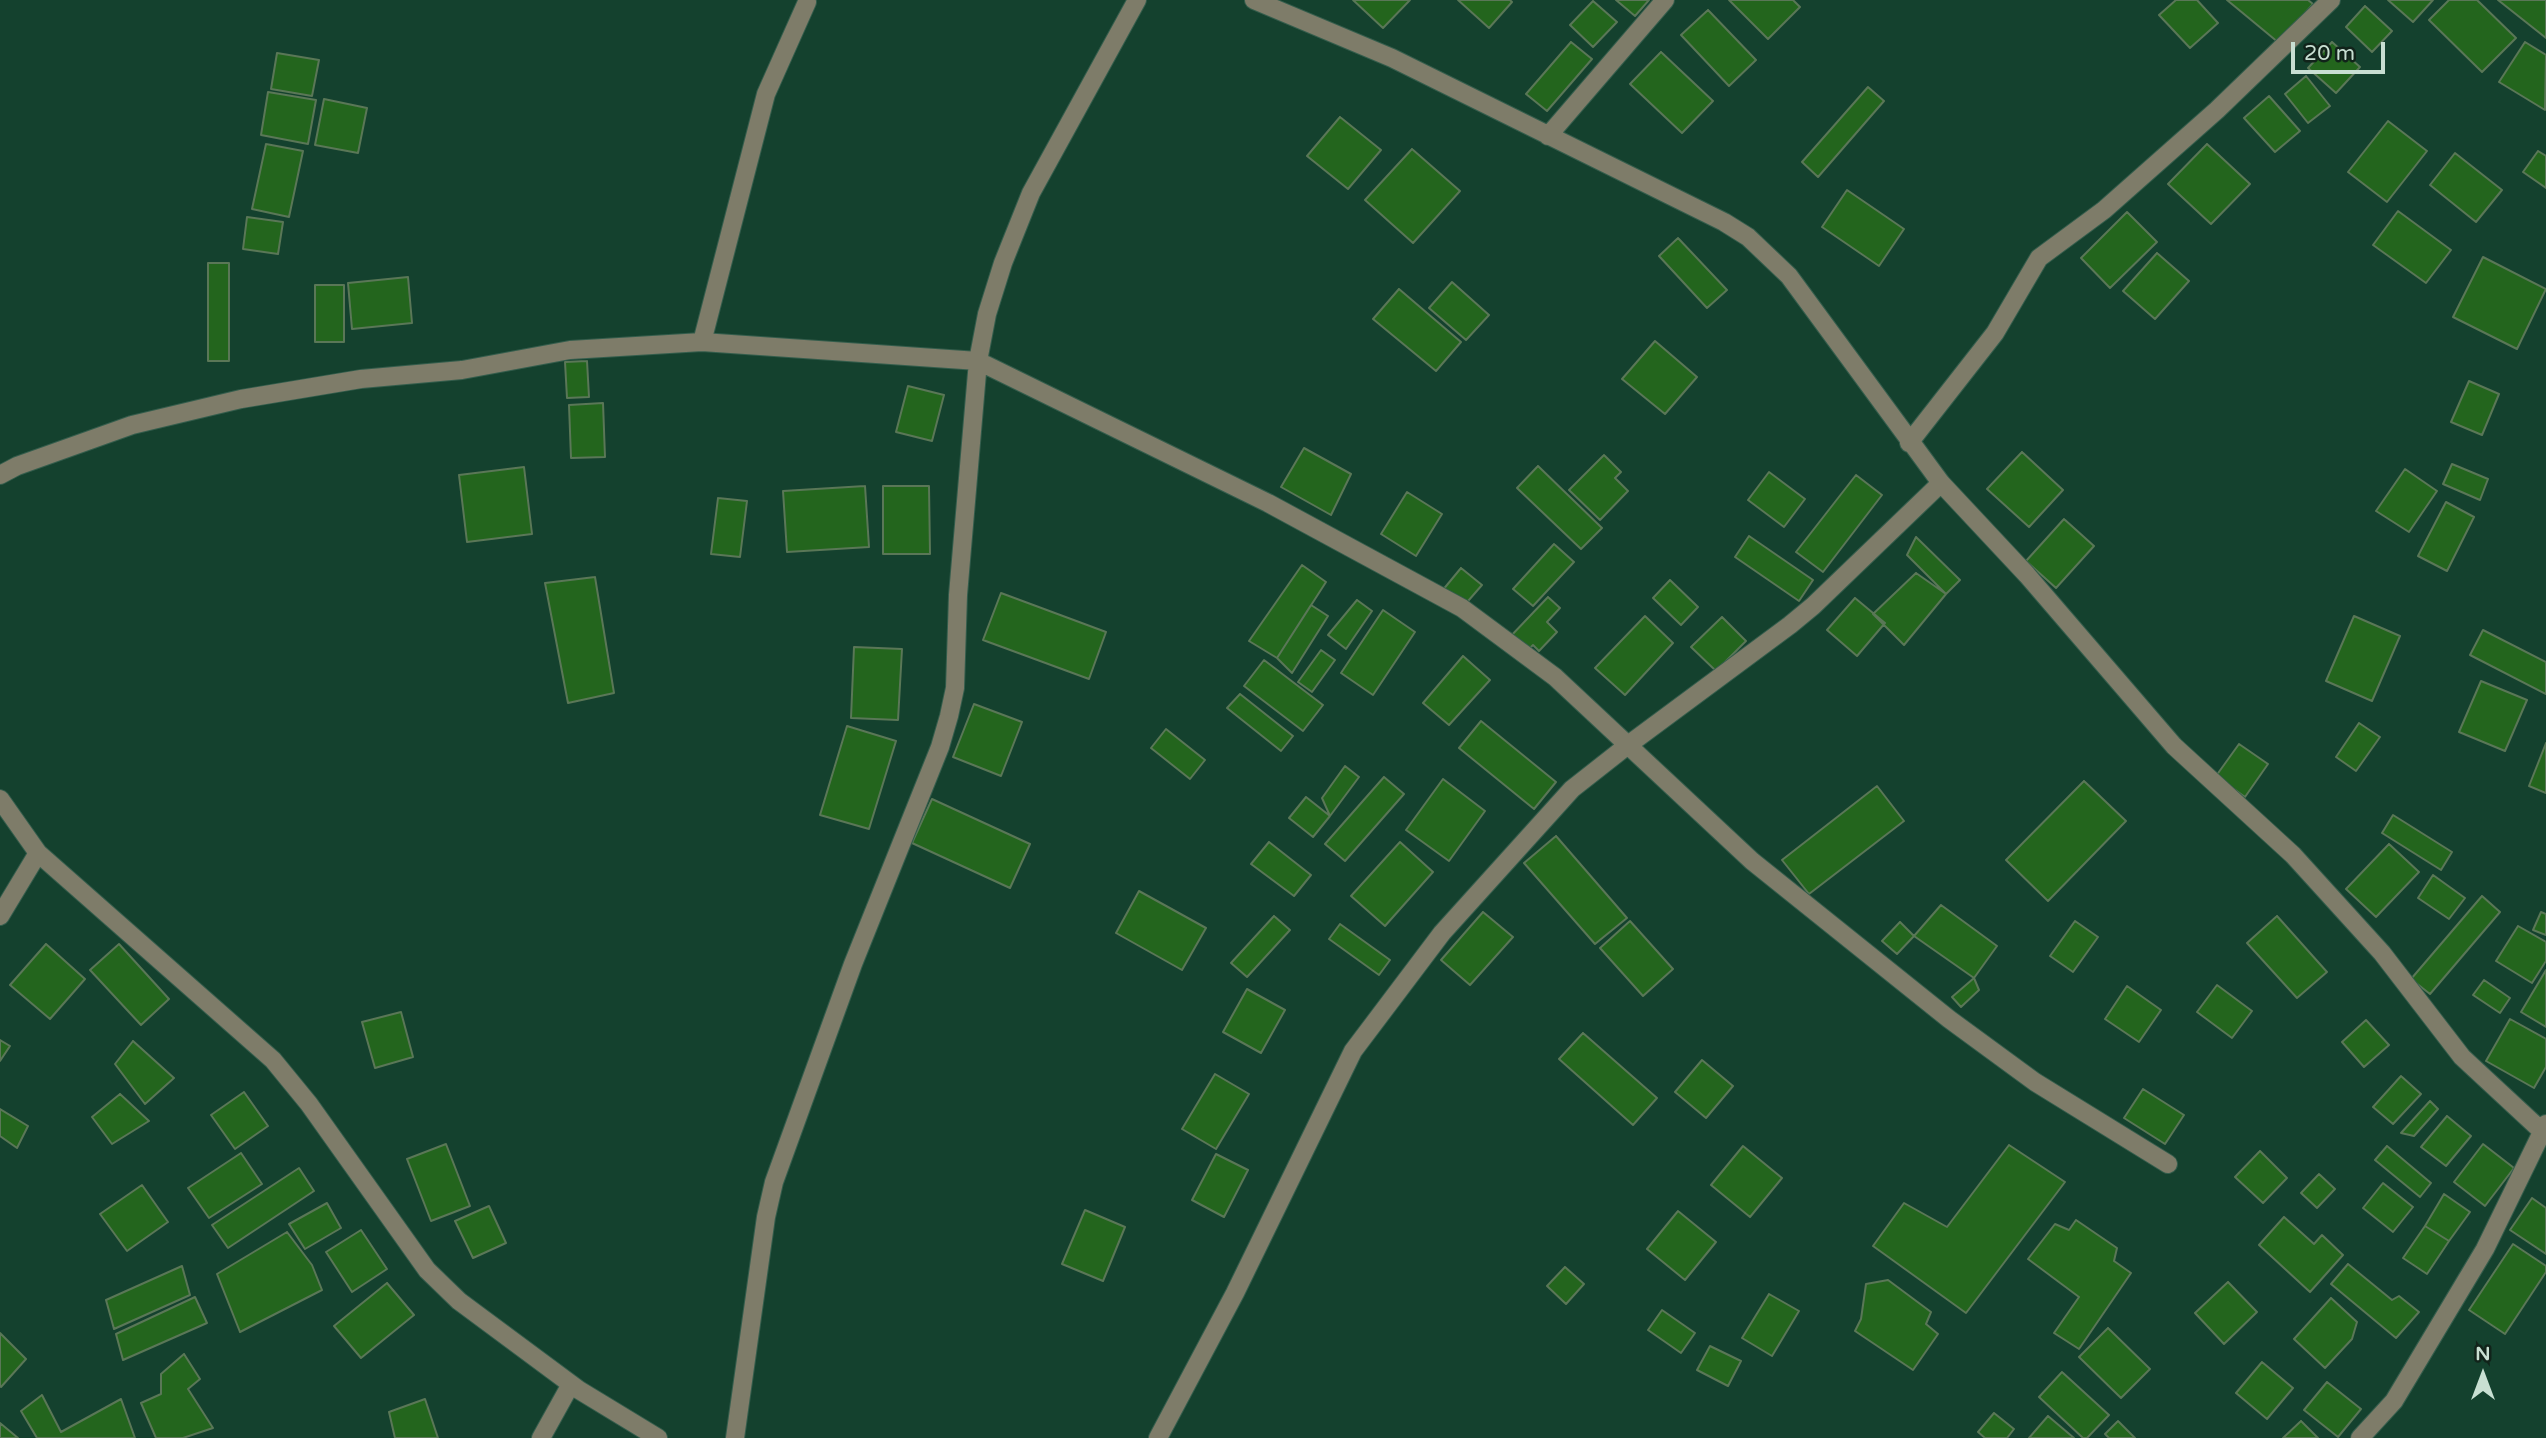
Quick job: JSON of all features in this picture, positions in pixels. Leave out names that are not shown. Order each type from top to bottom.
[{"type":"street","points":[[735,1438],[766,1217],[774,1182],[853,964],[940,747],[949,716],[955,688],[958,595],[978,361],[987,314],[1003,263],[1031,193],[1137,0]]},
{"type":"street","points":[[1254,0],[1392,58],[1724,222],[1748,237],[1788,276],[1941,483],[2027,575],[2174,746],[2293,855],[2373,943],[2462,1057],[2545,1131],[2471,1272],[2394,1401],[2360,1438]]},
{"type":"street","points":[[1548,136],[1665,0]]},
{"type":"street","points":[[1909,443],[1995,333],[2039,258],[2104,210],[2197,128],[2332,0]]},
{"type":"street","points":[[702,342],[766,94],[807,2]]},
{"type":"street","points":[[0,475],[17,466],[132,425],[241,399],[360,379],[462,370],[570,351],[702,342],[978,361],[1268,503],[1462,608],[1525,653],[1752,861],[1949,1019],[2035,1082],[2168,1164]]},
{"type":"street","points":[[1158,1438],[1235,1293],[1353,1051],[1441,933],[1572,789],[1813,606],[1941,483]]},
{"type":"street","points":[[0,799],[38,853],[273,1060],[309,1104],[427,1270],[459,1301],[571,1384],[658,1438]]},
{"type":"street","points":[[0,916],[38,853]]},
{"type":"street","points":[[541,1438],[571,1384]]},
{"type":"building","points":[[1353,0],[1410,0],[1383,28]]},
{"type":"building","points":[[1458,0],[1510,0],[1512,2],[1489,28]]},
{"type":"building","points":[[1616,0],[1649,0],[1635,16]]},
{"type":"building","points":[[1729,0],[1793,0],[1800,7],[1768,39]]},
{"type":"building","points":[[2176,0],[2197,0],[2218,23],[2190,48],[2159,15]]},
{"type":"building","points":[[2227,0],[2308,0],[2313,4],[2279,43]]},
{"type":"building","points":[[2388,0],[2433,0],[2413,22]]},
{"type":"building","points":[[2449,0],[2477,0],[2516,38],[2482,72],[2429,20]]},
{"type":"building","points":[[2498,0],[2546,0],[2546,38]]},
{"type":"building","points":[[1593,1],[1617,22],[1593,47],[1570,25]]},
{"type":"building","points":[[2365,6],[2392,31],[2372,52],[2346,27]]},
{"type":"building","points":[[1708,10],[1756,60],[1729,86],[1681,35]]},
{"type":"building","points":[[1571,42],[1592,59],[1547,111],[1526,94]]},
{"type":"building","points":[[2332,42],[2360,67],[2336,93],[2308,68]]},
{"type":"building","points":[[2525,42],[2546,55],[2545,110],[2499,82]]},
{"type":"building","points":[[1661,52],[1713,101],[1682,133],[1630,84]]},
{"type":"building","points":[[277,53],[319,60],[312,96],[271,89]]},
{"type":"building","points":[[2306,76],[2330,106],[2308,123],[2285,94]]},
{"type":"building","points":[[1868,87],[1884,101],[1818,177],[1802,162]]},
{"type":"building","points":[[268,92],[316,100],[308,144],[261,135]]},
{"type":"building","points":[[2269,96],[2300,131],[2275,152],[2244,118]]},
{"type":"building","points":[[324,99],[367,108],[358,153],[315,145]]},
{"type":"building","points":[[1340,117],[1381,150],[1348,189],[1307,156]]},
{"type":"building","points":[[2388,121],[2427,151],[2387,202],[2348,172]]},
{"type":"building","points":[[266,144],[303,151],[289,217],[252,209]]},
{"type":"building","points":[[2207,144],[2250,184],[2211,224],[2168,184]]},
{"type":"building","points":[[1412,149],[1460,191],[1413,243],[1365,200]]},
{"type":"building","points":[[2538,151],[2546,156],[2546,188],[2523,172]]},
{"type":"building","points":[[2455,153],[2502,190],[2476,222],[2430,185]]},
{"type":"building","points":[[1847,190],[1904,229],[1879,266],[1822,227]]},
{"type":"building","points":[[2398,211],[2451,250],[2426,283],[2373,245]]},
{"type":"building","points":[[2127,212],[2157,242],[2110,288],[2081,258]]},
{"type":"building","points":[[247,217],[283,222],[278,254],[243,249]]},
{"type":"building","points":[[1678,238],[1727,290],[1707,308],[1659,256]]},
{"type":"building","points":[[2157,253],[2189,281],[2155,319],[2123,291]]},
{"type":"building","points":[[2483,257],[2546,289],[2517,349],[2453,317]]},
{"type":"building","points":[[208,263],[229,263],[229,361],[208,361]]},
{"type":"building","points":[[408,277],[412,323],[352,329],[348,283]]},
{"type":"building","points":[[1452,282],[1489,315],[1466,340],[1429,308]]},
{"type":"building","points":[[315,285],[344,285],[344,342],[315,342]]},
{"type":"building","points":[[1399,289],[1461,342],[1436,371],[1373,319]]},
{"type":"building","points":[[1655,341],[1697,377],[1665,414],[1622,379]]},
{"type":"building","points":[[587,361],[589,397],[567,398],[565,362]]},
{"type":"building","points":[[2469,381],[2499,394],[2482,435],[2451,422]]},
{"type":"building","points":[[908,386],[944,395],[932,441],[896,432]]},
{"type":"building","points":[[603,403],[605,457],[571,458],[569,405]]},
{"type":"building","points":[[1304,448],[1351,474],[1331,515],[1281,487]]},
{"type":"building","points":[[2022,452],[2063,490],[2029,527],[1987,489]]},
{"type":"building","points":[[1604,455],[1621,472],[1615,478],[1628,491],[1600,520],[1569,490]]},
{"type":"building","points":[[2452,464],[2488,479],[2480,500],[2443,484]]},
{"type":"building","points":[[1538,466],[1602,528],[1581,549],[1517,488]]},
{"type":"building","points":[[524,467],[532,534],[467,542],[459,475]]},
{"type":"building","points":[[2405,469],[2437,491],[2409,532],[2376,511]]},
{"type":"building","points":[[1769,472],[1805,499],[1784,527],[1748,500]]},
{"type":"building","points":[[1856,475],[1882,495],[1823,572],[1796,552]]},
{"type":"building","points":[[865,486],[869,547],[787,552],[783,491]]},
{"type":"building","points":[[883,486],[929,486],[930,554],[883,554]]},
{"type":"building","points":[[1407,492],[1442,514],[1416,556],[1381,534]]},
{"type":"building","points":[[718,498],[747,501],[740,557],[711,554]]},
{"type":"building","points":[[2446,502],[2474,517],[2447,571],[2418,556]]},
{"type":"building","points":[[2064,519],[2094,546],[2056,588],[2026,561]]},
{"type":"building","points":[[1749,536],[1813,580],[1799,601],[1735,557]]},
{"type":"building","points":[[1916,537],[1960,580],[1946,594],[1907,555]]},
{"type":"building","points":[[1554,544],[1574,562],[1533,606],[1513,589]]},
{"type":"building","points":[[1302,565],[1326,582],[1277,658],[1249,641]]},
{"type":"building","points":[[1461,568],[1482,585],[1462,608],[1442,591]]},
{"type":"building","points":[[1916,573],[1946,594],[1904,645],[1873,614]]},
{"type":"building","points":[[595,577],[614,693],[568,703],[545,583]]},
{"type":"building","points":[[1670,580],[1698,607],[1681,625],[1653,598]]},
{"type":"building","points":[[1001,593],[1106,632],[1089,679],[983,640]]},
{"type":"building","points":[[1548,597],[1560,608],[1547,622],[1557,632],[1539,651],[1533,645],[1525,653],[1509,638]]},
{"type":"building","points":[[1855,598],[1885,623],[1857,656],[1827,630]]},
{"type":"building","points":[[1357,600],[1372,611],[1346,649],[1328,635]]},
{"type":"building","points":[[1311,605],[1328,616],[1292,673],[1277,658]]},
{"type":"building","points":[[1383,610],[1415,632],[1373,695],[1341,673]]},
{"type":"building","points":[[1645,616],[1673,643],[1625,695],[1595,668]]},
{"type":"building","points":[[2354,616],[2400,636],[2372,701],[2326,681]]},
{"type":"building","points":[[1722,617],[1746,641],[1716,671],[1691,647]]},
{"type":"building","points":[[2483,630],[2546,662],[2546,694],[2470,655]]},
{"type":"building","points":[[854,647],[902,649],[898,720],[851,718]]},
{"type":"building","points":[[1321,650],[1335,660],[1312,692],[1298,682]]},
{"type":"building","points":[[1463,656],[1490,680],[1449,725],[1423,703]]},
{"type":"building","points":[[1264,660],[1323,705],[1303,731],[1244,686]]},
{"type":"building","points":[[2481,681],[2527,700],[2505,751],[2459,732]]},
{"type":"building","points":[[1240,694],[1293,736],[1281,751],[1227,708]]},
{"type":"building","points":[[974,704],[1022,722],[1001,776],[953,757]]},
{"type":"building","points":[[1481,721],[1556,782],[1534,809],[1459,748]]},
{"type":"building","points":[[2359,723],[2380,737],[2356,771],[2336,757]]},
{"type":"building","points":[[847,726],[896,741],[869,829],[820,815]]},
{"type":"building","points":[[1166,729],[1205,760],[1190,779],[1151,748]]},
{"type":"building","points":[[2546,743],[2546,793],[2529,786]]},
{"type":"building","points":[[2239,744],[2268,764],[2245,797],[2216,776]]},
{"type":"building","points":[[1345,766],[1359,777],[1330,816],[1322,798]]},
{"type":"building","points":[[1384,777],[1404,794],[1345,861],[1325,844]]},
{"type":"building","points":[[1443,779],[1485,811],[1449,861],[1406,830]]},
{"type":"building","points":[[2084,781],[2126,821],[2048,901],[2006,860]]},
{"type":"building","points":[[1877,786],[1904,821],[1809,894],[1782,860]]},
{"type":"building","points":[[1306,797],[1330,816],[1313,837],[1289,818]]},
{"type":"building","points":[[932,799],[1030,844],[1010,888],[912,843]]},
{"type":"building","points":[[2393,815],[2452,852],[2441,870],[2382,833]]},
{"type":"building","points":[[1556,836],[1627,918],[1595,944],[1524,863]]},
{"type":"building","points":[[1269,842],[1311,875],[1294,896],[1251,864]]},
{"type":"building","points":[[1400,842],[1433,872],[1385,926],[1351,896]]},
{"type":"building","points":[[2389,844],[2419,872],[2376,917],[2346,889]]},
{"type":"building","points":[[2433,875],[2465,898],[2449,919],[2418,898]]},
{"type":"building","points":[[1139,891],[1206,928],[1182,970],[1116,933]]},
{"type":"building","points":[[2482,896],[2500,912],[2430,994],[2411,979]]},
{"type":"building","points":[[1941,905],[1997,946],[1974,978],[1914,936]]},
{"type":"building","points":[[1483,912],[1513,937],[1470,985],[1441,960]]},
{"type":"building","points":[[2541,912],[2546,914],[2546,935],[2533,930]]},
{"type":"building","points":[[1274,916],[1290,930],[1247,977],[1231,963]]},
{"type":"building","points":[[2277,916],[2327,972],[2297,998],[2247,943]]},
{"type":"building","points":[[1630,921],[1673,969],[1643,996],[1600,948]]},
{"type":"building","points":[[2075,921],[2098,937],[2073,972],[2050,956]]},
{"type":"building","points":[[1900,922],[1914,936],[1897,954],[1882,941]]},
{"type":"building","points":[[1340,924],[1390,960],[1379,975],[1329,939]]},
{"type":"building","points":[[2518,926],[2546,942],[2546,961],[2532,983],[2496,961]]},
{"type":"building","points":[[46,944],[85,979],[50,1019],[10,985]]},
{"type":"building","points":[[119,944],[169,999],[141,1025],[90,970]]},
{"type":"building","points":[[2546,970],[2546,1027],[2521,1012]]},
{"type":"building","points":[[1974,978],[1979,990],[1961,1007],[1952,997]]},
{"type":"building","points":[[2484,980],[2510,998],[2500,1013],[2473,995]]},
{"type":"building","points":[[2217,985],[2252,1011],[2232,1038],[2197,1012]]},
{"type":"building","points":[[2127,986],[2161,1010],[2139,1042],[2105,1019]]},
{"type":"building","points":[[1247,989],[1285,1010],[1261,1053],[1223,1032]]},
{"type":"building","points":[[401,1012],[413,1057],[375,1068],[362,1022]]},
{"type":"building","points":[[2510,1019],[2546,1039],[2546,1067],[2534,1088],[2486,1061]]},
{"type":"building","points":[[2366,1020],[2389,1045],[2364,1067],[2342,1042]]},
{"type":"building","points":[[1583,1033],[1657,1098],[1633,1125],[1559,1059]]},
{"type":"building","points":[[0,1040],[10,1046],[0,1061]]},
{"type":"building","points":[[133,1041],[174,1078],[145,1104],[115,1064]]},
{"type":"building","points":[[1702,1060],[1733,1086],[1706,1118],[1675,1092]]},
{"type":"building","points":[[1215,1074],[1249,1094],[1216,1149],[1182,1129]]},
{"type":"building","points":[[2401,1076],[2421,1094],[2393,1124],[2373,1107]]},
{"type":"building","points":[[2143,1089],[2184,1115],[2165,1144],[2124,1118]]},
{"type":"building","points":[[244,1092],[268,1126],[235,1149],[211,1115]]},
{"type":"building","points":[[120,1094],[149,1121],[112,1144],[92,1117]]},
{"type":"building","points":[[2430,1101],[2438,1109],[2414,1136],[2401,1133]]},
{"type":"building","points":[[0,1109],[28,1126],[17,1148],[0,1136]]},
{"type":"building","points":[[2447,1116],[2471,1136],[2446,1166],[2421,1147]]},
{"type":"building","points":[[446,1144],[470,1206],[431,1221],[407,1159]]},
{"type":"building","points":[[2483,1144],[2514,1168],[2485,1206],[2454,1182]]},
{"type":"building","points":[[2009,1145],[2065,1182],[1966,1313],[1873,1246],[1904,1203],[1947,1227]]},
{"type":"building","points":[[1743,1146],[1782,1178],[1750,1217],[1711,1185]]},
{"type":"building","points":[[2387,1146],[2431,1183],[2420,1197],[2375,1160]]},
{"type":"building","points":[[2260,1151],[2287,1178],[2263,1203],[2235,1177]]},
{"type":"building","points":[[241,1153],[262,1184],[209,1218],[188,1188]]},
{"type":"building","points":[[1216,1154],[1248,1170],[1224,1217],[1192,1200]]},
{"type":"building","points":[[299,1168],[314,1191],[228,1248],[212,1225]]},
{"type":"building","points":[[2319,1174],[2335,1189],[2317,1208],[2301,1193]]},
{"type":"building","points":[[2383,1183],[2413,1207],[2393,1232],[2363,1208]]},
{"type":"building","points":[[142,1185],[168,1222],[127,1251],[100,1214]]},
{"type":"building","points":[[2444,1194],[2470,1212],[2449,1241],[2425,1226]]},
{"type":"building","points":[[2532,1198],[2546,1208],[2546,1254],[2510,1230]]},
{"type":"building","points":[[327,1203],[341,1228],[305,1249],[289,1224]]},
{"type":"building","points":[[489,1206],[506,1243],[473,1258],[455,1221]]},
{"type":"building","points":[[1085,1210],[1125,1227],[1103,1281],[1062,1264]]},
{"type":"building","points":[[1678,1211],[1716,1242],[1685,1280],[1647,1249]]},
{"type":"building","points":[[2284,1217],[2314,1244],[2322,1235],[2343,1255],[2310,1292],[2259,1245]]},
{"type":"building","points":[[2076,1220],[2117,1248],[2114,1261],[2131,1273],[2079,1349],[2054,1333],[2079,1297],[2028,1259],[2055,1224],[2069,1230]]},
{"type":"building","points":[[2425,1226],[2449,1241],[2427,1274],[2403,1258]]},
{"type":"building","points":[[361,1230],[387,1269],[352,1292],[326,1252]]},
{"type":"building","points":[[287,1232],[312,1265],[322,1290],[240,1332],[217,1274]]},
{"type":"building","points":[[2513,1244],[2546,1266],[2546,1272],[2505,1334],[2469,1310]]},
{"type":"building","points":[[2348,1264],[2392,1300],[2399,1296],[2419,1312],[2396,1338],[2331,1284]]},
{"type":"building","points":[[182,1266],[190,1295],[114,1329],[106,1300]]},
{"type":"building","points":[[1565,1267],[1584,1284],[1566,1304],[1547,1286]]},
{"type":"building","points":[[1888,1280],[1931,1312],[1926,1324],[1938,1334],[1913,1370],[1855,1331],[1861,1319],[1866,1284]]},
{"type":"building","points":[[2228,1282],[2257,1312],[2224,1344],[2195,1313]]},
{"type":"building","points":[[387,1283],[414,1315],[361,1358],[334,1326]]},
{"type":"building","points":[[1769,1294],[1799,1311],[1772,1356],[1742,1338]]},
{"type":"building","points":[[195,1297],[207,1323],[123,1360],[116,1334]]},
{"type":"building","points":[[2331,1298],[2357,1322],[2352,1339],[2325,1368],[2294,1339]]},
{"type":"building","points":[[1662,1310],[1695,1333],[1681,1353],[1648,1330]]},
{"type":"building","points":[[2108,1328],[2150,1369],[2121,1398],[2079,1357]]},
{"type":"building","points":[[0,1333],[26,1359],[1,1387],[0,1386]]},
{"type":"building","points":[[1710,1346],[1741,1361],[1728,1386],[1697,1370]]},
{"type":"building","points":[[184,1354],[200,1379],[188,1389],[213,1428],[183,1438],[156,1438],[141,1403],[161,1394],[161,1374]]},
{"type":"building","points":[[2262,1362],[2293,1388],[2267,1419],[2236,1393]]},
{"type":"building","points":[[2062,1372],[2109,1415],[2087,1438],[2083,1438],[2039,1397]]},
{"type":"building","points":[[2327,1382],[2361,1409],[2338,1437],[2304,1410]]},
{"type":"building","points":[[42,1395],[61,1432],[121,1399],[135,1438],[37,1438],[21,1411]]},
{"type":"building","points":[[425,1399],[438,1438],[395,1438],[389,1412]]},
{"type":"building","points":[[1994,1413],[2014,1429],[2007,1438],[1985,1438],[1978,1432]]},
{"type":"building","points":[[2048,1416],[2074,1438],[2029,1438]]},
{"type":"building","points":[[2118,1421],[2135,1438],[2109,1438],[2105,1434]]},
{"type":"building","points":[[2301,1421],[2318,1438],[2283,1438]]},
{"type":"building","points":[[0,1423],[18,1438],[0,1438]]}]
